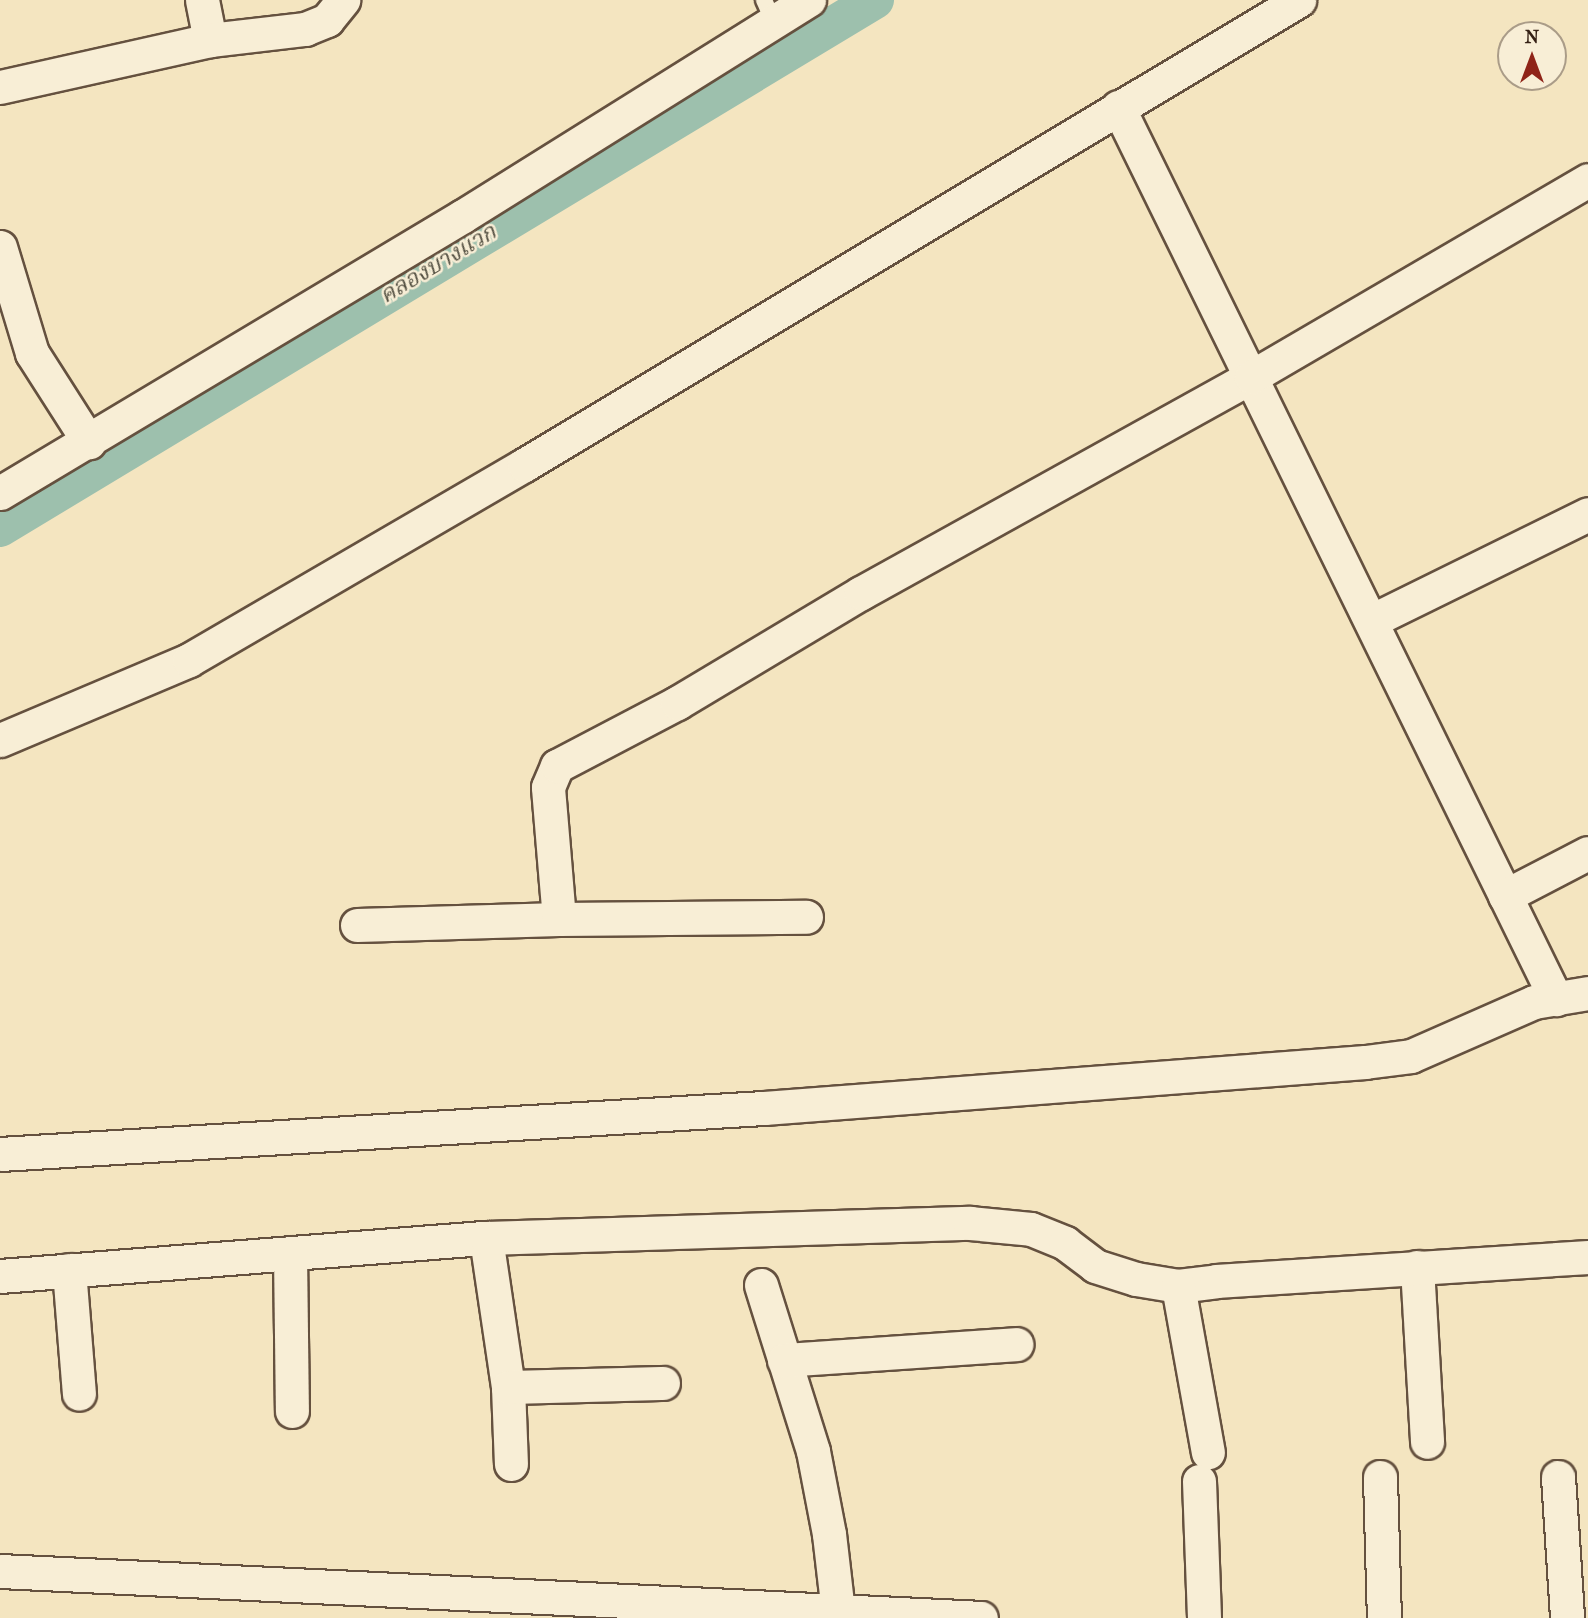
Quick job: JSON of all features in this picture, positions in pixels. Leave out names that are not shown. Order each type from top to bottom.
[{"type":"street","points":[[202,0],[210,40]]},
{"type":"street","points":[[0,87],[210,40],[305,29],[327,20],[343,0]]},
{"type":"street","points":[[0,493],[464,216],[769,11],[809,0]]},
{"type":"street","points":[[0,740],[188,660],[524,465],[1300,0]]},
{"type":"street","points":[[1118,107],[1556,999]]},
{"type":"street","points":[[559,919],[548,787],[557,766],[677,702],[861,593],[1251,377],[1588,180]]},
{"type":"street","points":[[0,247],[32,353],[89,442]]},
{"type":"street","points":[[1371,621],[1588,514]]},
{"type":"street","points":[[1505,896],[1588,853]]},
{"type":"street","points":[[356,925],[559,919],[806,917]]},
{"type":"street","points":[[0,1154],[764,1108],[1365,1062],[1411,1056],[1534,1002],[1588,993]]},
{"type":"street","points":[[0,1276],[486,1238],[970,1223],[1031,1229],[1065,1243],[1095,1266],[1136,1279],[1178,1286],[1216,1281],[1588,1256]]},
{"type":"street","points":[[486,1238],[508,1387],[510,1464]]},
{"type":"street","points":[[290,1253],[292,1411]]},
{"type":"street","points":[[1417,1268],[1427,1442]]},
{"type":"street","points":[[69,1270],[79,1394]]},
{"type":"street","points":[[761,1285],[813,1451],[829,1534],[838,1612]]},
{"type":"street","points":[[1178,1286],[1204,1467],[1204,1618]]},
{"type":"street","points":[[784,1360],[1016,1344]]},
{"type":"street","points":[[508,1387],[663,1383]]},
{"type":"street","points":[[1380,1477],[1384,1618]]},
{"type":"street","points":[[1558,1477],[1567,1618]]},
{"type":"street","points":[[0,1571],[981,1618]]},
{"type":"waterway","name":"คลองบางแวก","points":[[0,528],[875,0]]}]
